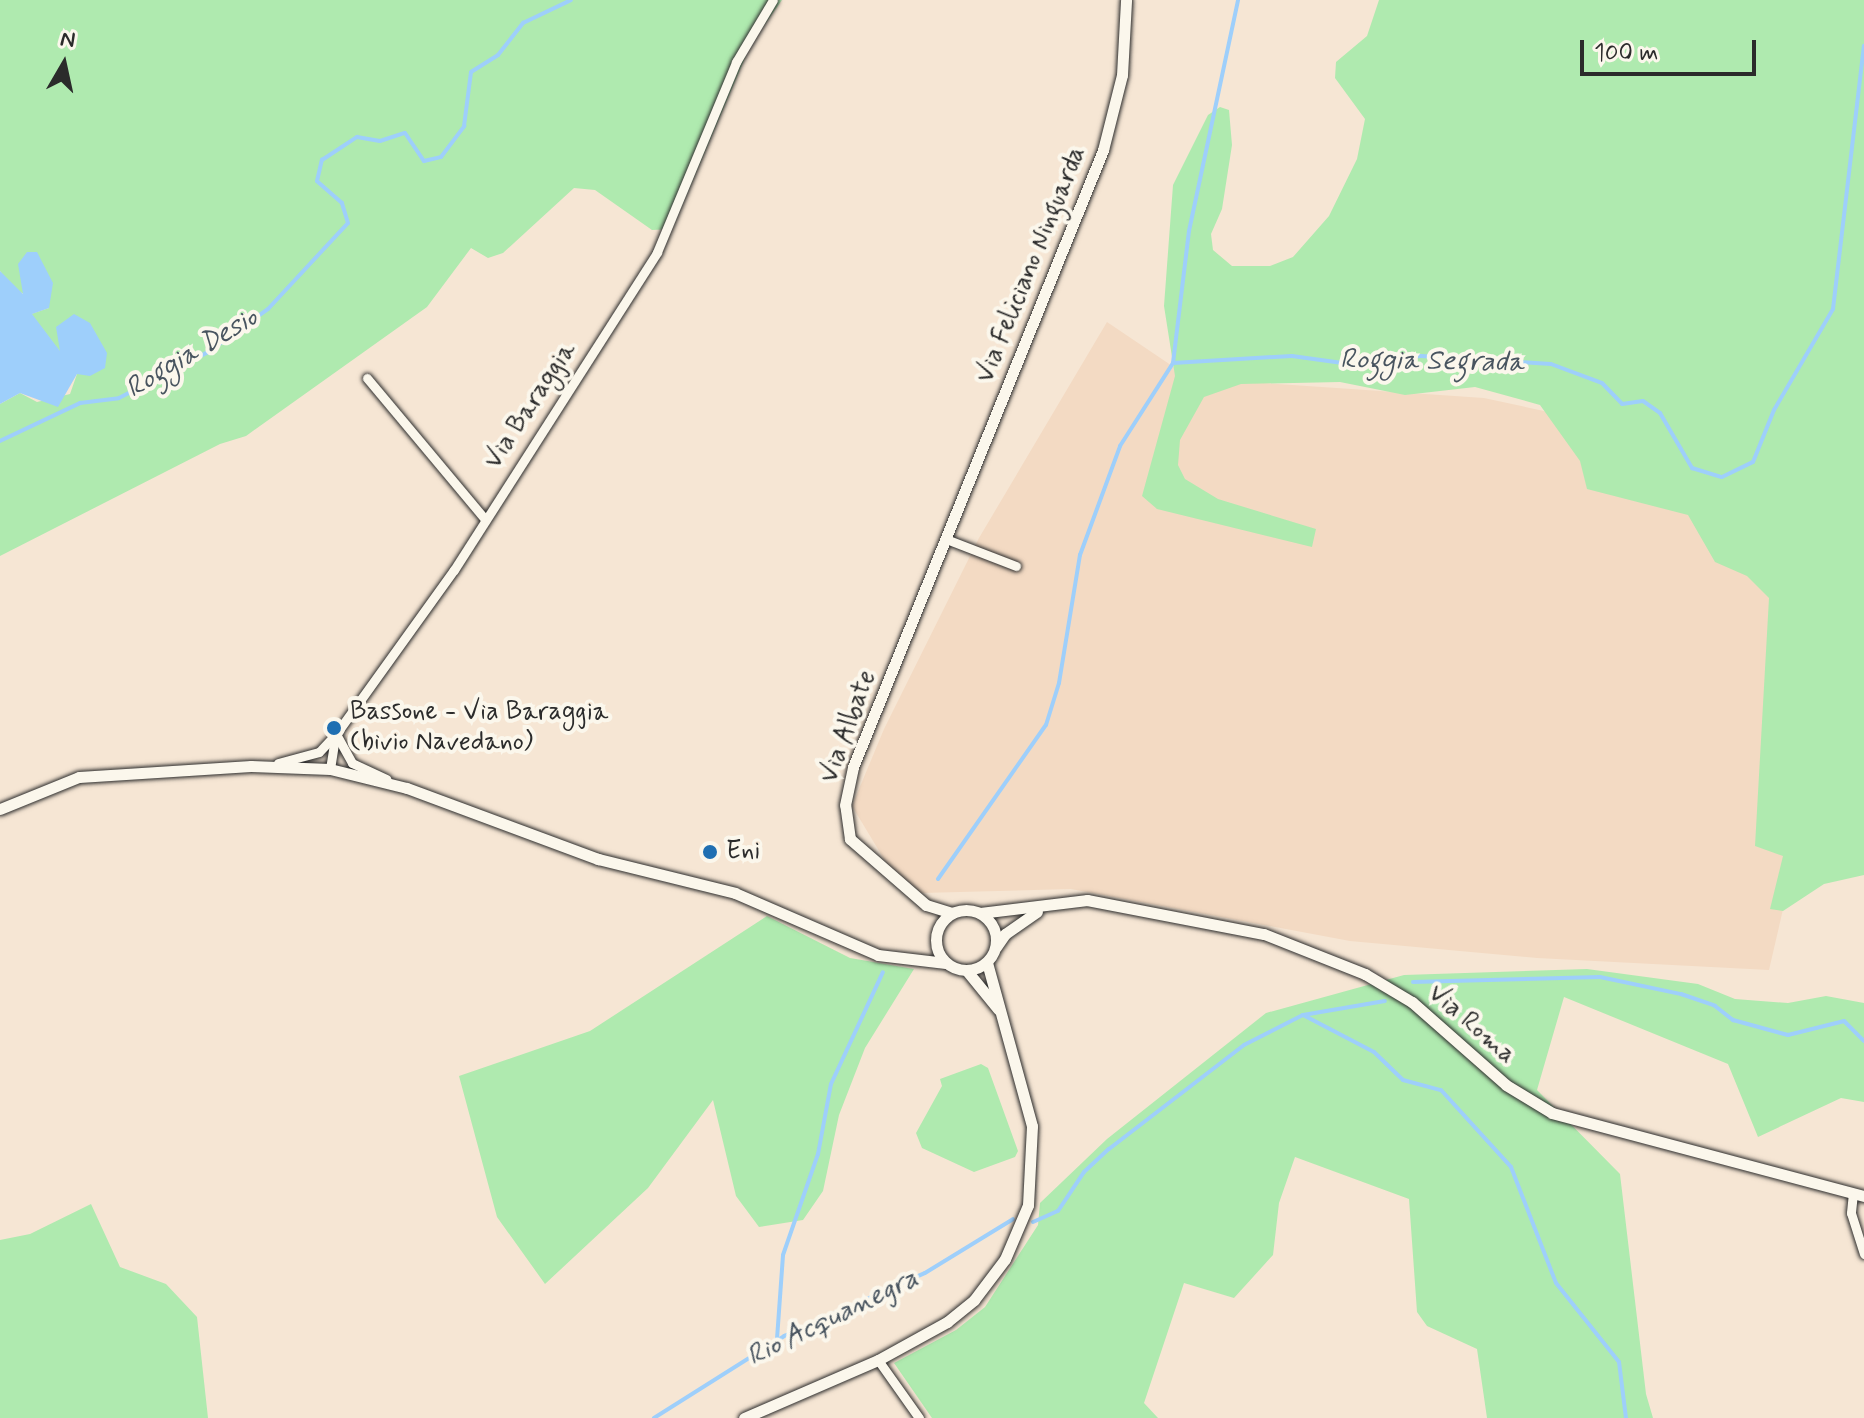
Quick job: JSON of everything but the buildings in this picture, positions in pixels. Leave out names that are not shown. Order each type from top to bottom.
[{"type":"street","name":"Via Baraggia","points":[[0,809],[79,777],[304,760],[336,734],[454,570],[484,518],[657,252],[736,62],[773,0]]},
{"type":"street","name":"Via Feliciano Ninguarda","points":[[946,539],[1103,150],[1122,75],[1126,0]]},
{"type":"street","points":[[367,378],[484,518]]},
{"type":"street","points":[[946,539],[1016,566]]},
{"type":"street","name":"Via Albate","points":[[946,539],[853,767],[845,805],[850,839],[926,905],[952,913]]},
{"type":"street","points":[[330,769],[336,734]]},
{"type":"street","points":[[336,734],[352,763],[404,787]]},
{"type":"street","name":"Via Baraggia","points":[[251,766],[330,769],[404,787],[598,859],[735,893],[854,947],[946,963]]},
{"type":"street","name":"Via Roma","points":[[980,913],[1109,903],[1244,927],[1365,974],[1412,1002],[1506,1085],[1552,1113],[1859,1194]]},
{"type":"street","name":"Via Albate","points":[[926,905],[937,931]]},
{"type":"street","points":[[967,971],[987,963],[1005,934],[1048,906]]},
{"type":"street","points":[[905,958],[925,950],[952,913],[980,913],[994,928],[996,948]]},
{"type":"street","points":[[937,931],[946,963],[967,971],[1001,1013]]},
{"type":"street","points":[[744,1418],[878,1360],[947,1322],[974,1300],[1020,1231],[1032,1178],[1032,1126],[987,963]]},
{"type":"street","points":[[1859,1194],[1851,1213],[1864,1254]]},
{"type":"street","points":[[878,1360],[919,1418]]},
{"type":"shaded area","points":[[1107,322],[1190,378],[1484,398],[1623,428],[1817,565],[1827,719],[1769,970],[1537,958],[1350,941],[1071,889],[921,893],[887,864],[852,806],[884,729],[979,538]]},
{"type":"green space","points":[[0,0],[782,0],[751,44],[672,229],[652,230],[595,190],[574,188],[503,253],[488,258],[471,248],[427,307],[246,436],[220,444],[0,556],[0,404],[20,393],[37,402],[70,394],[77,374],[31,314],[49,308],[13,288],[0,271]]},
{"type":"green space","points":[[1379,0],[1864,0],[1864,875],[1824,884],[1783,911],[1770,909],[1783,856],[1755,846],[1769,598],[1747,576],[1715,562],[1688,515],[1587,489],[1580,461],[1540,405],[1475,387],[1405,395],[1340,382],[1241,384],[1204,397],[1180,440],[1178,465],[1185,479],[1218,499],[1316,529],[1312,547],[1157,509],[1142,496],[1175,376],[1164,306],[1173,185],[1208,115],[1220,107],[1229,110],[1232,145],[1222,209],[1211,234],[1213,250],[1232,266],[1270,266],[1293,257],[1329,216],[1357,159],[1365,119],[1335,78],[1336,62],[1367,36]]},
{"type":"green space","points":[[767,916],[850,958],[914,969],[865,1048],[839,1115],[823,1191],[803,1220],[759,1227],[736,1196],[713,1100],[648,1188],[545,1284],[497,1217],[459,1076],[590,1031]]},
{"type":"green space","points":[[1587,969],[1698,984],[1735,999],[1788,1003],[1826,996],[1864,1003],[1864,1102],[1841,1098],[1758,1137],[1728,1064],[1564,997],[1537,1090],[1620,1174],[1646,1394],[1653,1418],[1487,1418],[1477,1349],[1427,1326],[1417,1312],[1409,1199],[1295,1157],[1279,1203],[1273,1255],[1234,1298],[1184,1283],[1144,1403],[1158,1418],[932,1418],[894,1363],[956,1330],[985,1307],[1038,1225],[1040,1203],[1107,1139],[1266,1013],[1404,975]]},
{"type":"green space","points":[[981,1064],[988,1068],[1018,1151],[1015,1157],[974,1172],[922,1148],[916,1133],[942,1086],[940,1079]]},
{"type":"green space","points":[[91,1204],[120,1267],[166,1284],[197,1317],[208,1418],[0,1418],[0,1240],[30,1234]]},
{"type":"water","points":[[27,252],[37,252],[53,283],[49,308],[32,314],[60,351],[56,327],[74,314],[90,323],[107,353],[105,368],[90,376],[77,374],[58,407],[20,393],[0,404],[0,271],[23,294],[18,264]]},
{"type":"waterway","name":"Roggia Desio","points":[[0,441],[80,403],[119,398],[208,352],[268,309],[348,223],[342,203],[317,181],[322,160],[357,137],[380,141],[405,133],[424,161],[441,157],[464,126],[471,72],[498,55],[523,23],[571,0]]},
{"type":"waterway","name":"Roggia Segrada","points":[[938,879],[1046,725],[1059,683],[1080,555],[1120,446],[1173,363],[1189,231],[1238,0]]},
{"type":"waterway","name":"Roggia Segrada","points":[[1173,363],[1292,356],[1343,363],[1421,356],[1551,364],[1602,383],[1622,404],[1643,401],[1660,413],[1692,468],[1722,477],[1753,462],[1774,410],[1833,309],[1864,46]]},
{"type":"waterway","points":[[777,1339],[783,1255],[818,1154],[831,1084],[883,972]]},
{"type":"waterway","name":"Rio Acquanegra","points":[[1413,982],[1600,977],[1681,994],[1715,1006],[1733,1020],[1788,1035],[1844,1021],[1864,1041]]},
{"type":"waterway","name":"Rio Acquanegra","points":[[1033,1222],[1058,1211],[1084,1172],[1109,1149],[1244,1045],[1303,1015],[1385,1001]]},
{"type":"waterway","name":"Rio Acquanegra","points":[[1303,1015],[1374,1052],[1403,1080],[1441,1090],[1511,1167],[1556,1283],[1619,1362],[1626,1418]]},
{"type":"waterway","name":"Rio Acquanegra","points":[[654,1418],[784,1336],[925,1273],[1013,1219]]},
{"type":"place","name":"Bassone - Via Baraggia (bivio Navedano)","points":[[334,728]]},
{"type":"place","name":"Eni","points":[[710,852]]}]
